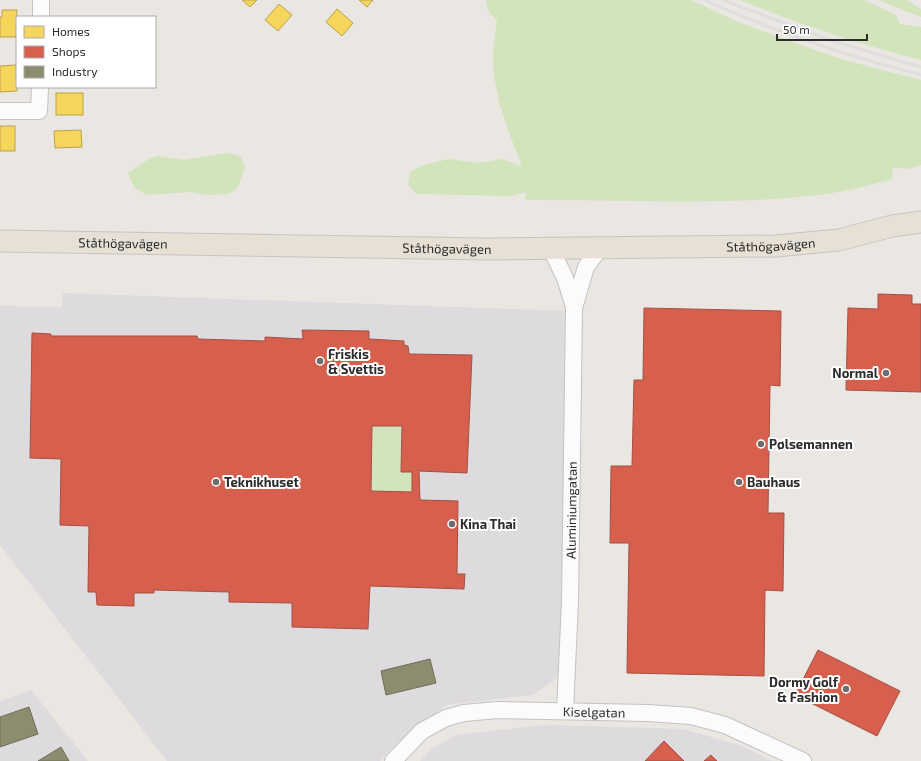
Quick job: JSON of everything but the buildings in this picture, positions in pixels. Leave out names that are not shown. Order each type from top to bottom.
[{"type":"main road","name":"Ståthögavägen","points":[[892,226],[921,214]]},
{"type":"main road","name":"Ståthögavägen","points":[[0,241],[313,248],[551,249],[802,244],[839,240],[892,226],[921,222]]},
{"type":"street","points":[[41,0],[41,16]]},
{"type":"street","points":[[0,111],[39,111],[40,88]]},
{"type":"street","name":"Aluminiumgatan","points":[[565,711],[570,602],[574,308],[584,271],[590,260],[600,248]]},
{"type":"street","name":"Aluminiumgatan","points":[[551,249],[565,278],[574,308]]},
{"type":"street","name":"Kiselgatan","points":[[393,761],[422,731],[446,718],[464,712],[497,710],[648,713],[691,716],[724,725],[803,761]]},
{"type":"shaded area","points":[[63,293],[568,311],[563,624],[557,678],[533,695],[446,705],[390,750],[380,761],[167,761],[0,545],[0,306],[62,307]]},
{"type":"shaded area","points":[[31,690],[88,761],[0,761],[0,701]]},
{"type":"shaded area","points":[[546,725],[683,729],[742,746],[772,761],[420,761],[433,748],[456,735]]},
{"type":"green space","points":[[486,0],[691,0],[738,22],[844,60],[921,80],[921,165],[908,169],[893,167],[892,180],[850,190],[829,194],[773,199],[738,201],[525,200],[526,192],[511,196],[417,194],[408,185],[410,172],[424,165],[449,159],[477,163],[503,159],[522,167],[499,101],[494,74],[493,55],[497,20],[489,12]]},
{"type":"green space","points":[[740,0],[864,0],[896,15],[900,24],[921,27],[921,60],[829,33]]},
{"type":"green space","points":[[878,0],[907,0],[921,9],[921,17]]},
{"type":"green space","points":[[227,153],[240,156],[245,167],[238,187],[229,194],[207,195],[190,192],[147,195],[134,187],[128,173],[149,159],[157,156],[184,160]]},
{"type":"green space","points":[[372,426],[402,426],[401,471],[412,472],[412,492],[371,491]]},
{"type":"railway","points":[[704,0],[811,42],[866,60],[921,75]]},
{"type":"railway","points":[[723,0],[830,40],[921,67]]},
{"type":"place","name":"Friskis & Svettis","points":[[320,361]]},
{"type":"place","name":"Normal","points":[[886,373]]},
{"type":"place","name":"Pølsemannen","points":[[761,444]]},
{"type":"place","name":"Teknikhuset","points":[[216,482]]},
{"type":"place","name":"Bauhaus","points":[[739,482]]},
{"type":"place","name":"Kina Thai","points":[[452,524]]},
{"type":"place","name":"Dormy Golf & Fashion","points":[[846,689]]}]
